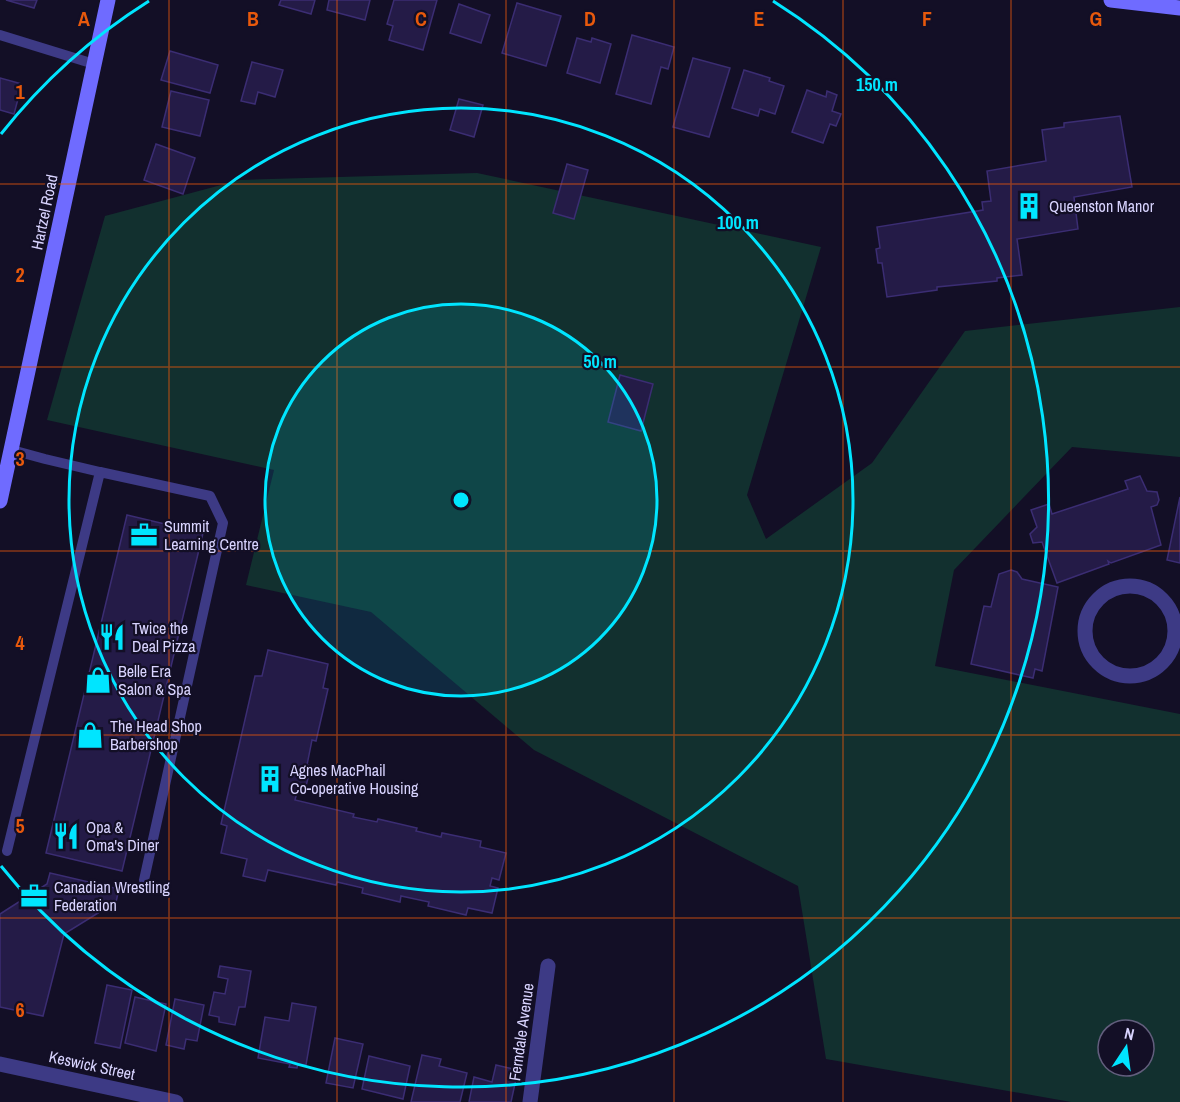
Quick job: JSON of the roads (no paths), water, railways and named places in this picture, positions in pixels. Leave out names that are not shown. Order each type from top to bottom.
[{"type":"street","name":"Hartzel Road","points":[[0,501],[108,0]]},
{"type":"street","points":[[1111,0],[1180,8]]},
{"type":"street","points":[[1124,586],[1152,591],[1164,601],[1172,614],[1176,629],[1167,658],[1155,668],[1141,675],[1126,675],[1111,671],[1098,662],[1090,651],[1086,638],[1086,623],[1090,610],[1099,599],[1110,590],[1124,586]]},
{"type":"street","points":[[1164,601],[1180,598]]},
{"type":"street","name":"Ferndale Avenue","points":[[530,1102],[548,966]]},
{"type":"street","name":"Keswick Street","points":[[0,1064],[176,1102]]},
{"type":"lane","points":[[0,35],[94,64]]},
{"type":"lane","points":[[12,450],[210,496],[223,523],[144,880]]},
{"type":"lane","points":[[7,850],[100,472]]},
{"type":"place","name":"Queenston Manor","points":[[1029,206]]},
{"type":"place","name":"Summit Learning Centre","points":[[144,535]]},
{"type":"place","name":"Twice the Deal Pizza","points":[[112,637]]},
{"type":"place","name":"Belle Era Salon & Spa","points":[[98,680]]},
{"type":"place","name":"The Head Shop Barbershop","points":[[90,735]]},
{"type":"place","name":"Agnes MacPhail Co-operative Housing","points":[[270,779]]},
{"type":"place","name":"Opa & Oma's Diner","points":[[66,836]]},
{"type":"place","name":"Canadian Wrestling Federation","points":[[34,896]]}]
